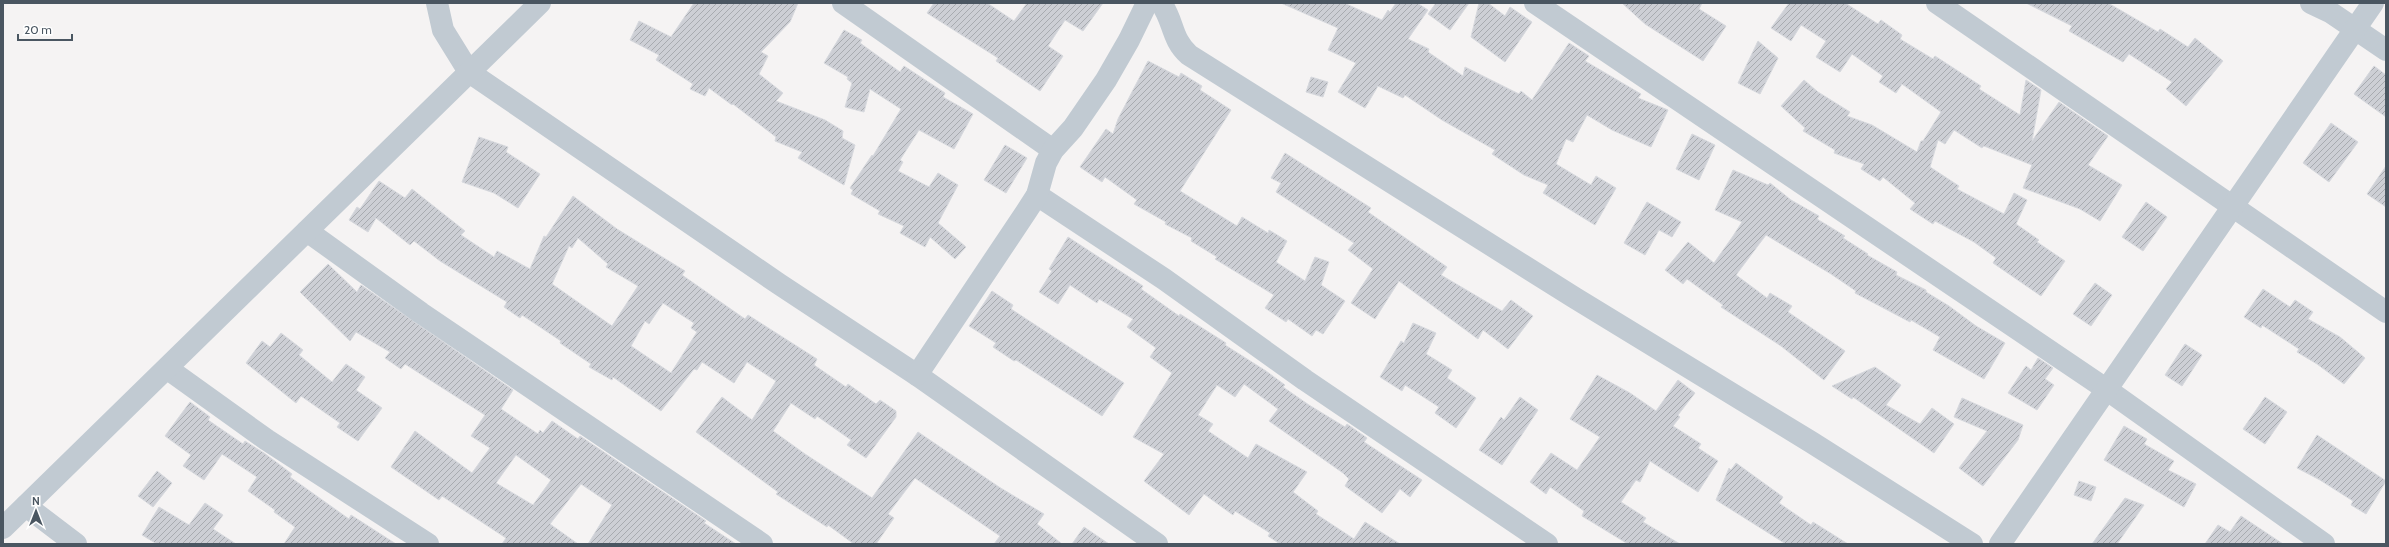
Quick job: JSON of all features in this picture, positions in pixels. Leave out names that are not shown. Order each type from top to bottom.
[{"type":"street","points":[[437,3],[443,30],[469,72],[779,284],[917,375],[1157,544]]},
{"type":"street","points":[[3,528],[168,369],[306,231],[540,3]]},
{"type":"street","points":[[843,3],[1053,150]]},
{"type":"street","points":[[917,375],[1037,195],[1046,163],[1053,150],[1073,128],[1106,80],[1130,40],[1147,3]]},
{"type":"street","points":[[1161,3],[1169,13],[1175,37],[1180,47],[1189,55],[1575,298],[1811,442],[1972,544]]},
{"type":"street","points":[[1535,3],[2106,389],[2324,544]]},
{"type":"street","points":[[1937,3],[2386,312]]},
{"type":"street","points":[[2311,3],[2355,28],[2386,50]]},
{"type":"street","points":[[2000,544],[2232,205],[2373,3]]},
{"type":"street","points":[[1037,195],[1164,279],[1305,380],[1547,544]]},
{"type":"street","points":[[306,231],[421,313],[762,544]]},
{"type":"street","points":[[168,369],[267,440],[428,544]]},
{"type":"street","points":[[26,506],[76,544]]},
{"type":"building","points":[[694,3],[798,3],[790,22],[761,52],[768,56],[759,74],[783,93],[776,101],[825,120],[843,131],[842,138],[855,145],[844,185],[798,158],[802,152],[775,141],[776,137],[733,104],[732,105],[709,88],[705,96],[690,89],[693,84],[656,60],[659,55],[630,40],[639,21],[671,37]]},
{"type":"building","points":[[934,3],[987,3],[1014,21],[1027,3],[1103,3],[1083,31],[1065,20],[1048,46],[1063,56],[1040,91],[996,61],[998,58],[927,13]]},
{"type":"building","points":[[1281,3],[1344,3],[1382,20],[1388,10],[1390,12],[1396,3],[1417,3],[1428,10],[1408,39],[1429,49],[1428,52],[1463,76],[1465,67],[1519,94],[1521,91],[1532,100],[1569,43],[1589,56],[1585,61],[1641,94],[1638,98],[1668,110],[1651,147],[1612,130],[1587,115],[1573,142],[1566,139],[1556,164],[1591,185],[1596,176],[1616,188],[1595,225],[1543,193],[1548,185],[1524,175],[1492,154],[1495,150],[1442,120],[1405,95],[1403,98],[1378,86],[1365,108],[1338,92],[1356,63],[1328,50],[1338,28]]},
{"type":"building","points":[[1436,3],[1469,3],[1450,30],[1428,14]]},
{"type":"building","points":[[1479,3],[1488,3],[1505,16],[1510,7],[1532,22],[1505,62],[1471,37]]},
{"type":"building","points":[[1622,3],[1702,3],[1699,9],[1726,26],[1703,61],[1645,24]]},
{"type":"building","points":[[1789,3],[1845,3],[1878,24],[1881,20],[1902,35],[1900,39],[1933,59],[1935,56],[1981,86],[1979,89],[2020,115],[2026,80],[2041,90],[2032,141],[2059,102],[2108,136],[2088,165],[2122,185],[2100,221],[2080,209],[2023,188],[2032,165],[1984,146],[1982,148],[1954,130],[1945,144],[1938,140],[1930,167],[1959,186],[1957,189],[2004,214],[2014,193],[2027,200],[2016,224],[2039,240],[2037,242],[2065,261],[2041,296],[1993,263],[1996,258],[1974,242],[1935,221],[1933,224],[1910,209],[1915,203],[1883,177],[1880,181],[1861,169],[1864,164],[1834,153],[1835,150],[1803,131],[1805,128],[1781,106],[1804,80],[1818,92],[1850,112],[1847,116],[1872,125],[1917,152],[1921,141],[1923,141],[1941,112],[1902,84],[1896,93],[1879,82],[1883,76],[1852,54],[1840,72],[1816,57],[1826,41],[1801,25],[1791,41],[1771,28]]},
{"type":"building","points":[[2026,3],[2108,3],[2158,32],[2160,29],[2188,47],[2195,38],[2223,61],[2186,106],[2166,89],[2172,82],[2129,54],[2123,62],[2069,31],[2072,26]]},
{"type":"building","points":[[844,30],[862,40],[860,43],[900,72],[904,66],[945,93],[943,97],[973,114],[954,149],[919,130],[900,160],[903,162],[898,171],[929,187],[938,173],[958,185],[938,223],[966,247],[955,259],[930,237],[925,247],[900,233],[904,226],[878,214],[880,211],[851,194],[853,190],[850,188],[872,155],[873,156],[901,109],[870,89],[864,112],[845,107],[852,83],[847,79],[848,77],[824,63]]},
{"type":"building","points":[[1758,41],[1778,58],[1760,94],[1738,83]]},
{"type":"building","points":[[1148,61],[1179,77],[1181,73],[1202,86],[1200,90],[1231,110],[1180,191],[1237,226],[1242,217],[1268,233],[1269,230],[1287,241],[1276,262],[1305,281],[1315,257],[1329,262],[1321,285],[1345,301],[1323,334],[1316,330],[1312,336],[1288,319],[1286,322],[1265,308],[1274,295],[1215,259],[1217,257],[1191,241],[1192,238],[1165,224],[1166,222],[1134,204],[1137,200],[1105,177],[1102,182],[1080,167],[1106,129],[1113,134],[1118,119]]},
{"type":"building","points":[[2374,66],[2386,75],[2386,117],[2354,94]]},
{"type":"building","points":[[1311,77],[1328,82],[1323,97],[1306,92]]},
{"type":"building","points":[[2331,123],[2358,142],[2329,182],[2303,163]]},
{"type":"building","points":[[1692,134],[1715,145],[1699,180],[1676,169]]},
{"type":"building","points":[[479,137],[508,147],[506,152],[540,174],[518,208],[494,193],[462,182]]},
{"type":"building","points":[[1005,145],[1027,158],[1006,193],[984,180]]},
{"type":"building","points":[[1285,153],[1371,208],[1368,212],[1447,267],[1441,275],[1502,311],[1511,300],[1533,316],[1508,349],[1483,330],[1478,339],[1399,281],[1375,319],[1351,303],[1373,269],[1348,250],[1354,243],[1276,192],[1281,183],[1271,178]]},
{"type":"building","points":[[2386,166],[2386,207],[2367,194]]},
{"type":"building","points":[[1733,170],[1768,185],[1770,183],[1791,200],[1819,216],[1817,219],[1845,236],[1843,238],[1868,254],[1867,255],[1897,272],[1896,275],[1926,290],[1926,292],[1949,306],[1976,326],[2005,343],[1984,379],[1933,350],[1940,337],[1911,320],[1910,322],[1855,293],[1856,291],[1831,274],[1766,235],[1736,275],[1767,298],[1770,293],[1792,306],[1788,312],[1845,351],[1824,380],[1781,346],[1721,307],[1723,305],[1687,279],[1683,284],[1665,270],[1688,242],[1714,263],[1733,236],[1742,222],[1715,210]]},
{"type":"building","points":[[379,181],[405,198],[412,189],[465,231],[461,235],[494,257],[497,251],[530,269],[544,236],[546,237],[573,196],[617,229],[685,271],[682,275],[745,319],[748,315],[817,359],[814,365],[846,387],[848,384],[876,404],[880,400],[896,411],[896,417],[866,458],[847,445],[851,440],[817,416],[815,419],[791,403],[773,431],[805,454],[872,498],[918,432],[999,487],[1044,514],[1037,524],[1062,544],[994,544],[1000,536],[915,478],[888,514],[894,518],[876,544],[854,544],[828,525],[827,527],[776,494],[778,492],[696,432],[722,397],[752,420],[776,381],[747,362],[734,383],[702,362],[697,370],[694,369],[661,411],[613,377],[612,380],[589,367],[591,364],[560,343],[561,341],[522,315],[520,318],[504,307],[507,302],[440,261],[414,241],[410,245],[376,218],[368,232],[349,220],[357,207],[360,209]],"holes":[[[578,238],[608,264],[606,267],[638,286],[612,326],[552,284],[569,246],[572,248]],[[663,303],[694,323],[691,328],[697,332],[671,373],[631,346],[645,321],[649,324]]]},
{"type":"building","points":[[1647,202],[1681,222],[1672,237],[1659,230],[1645,255],[1624,243]]},
{"type":"building","points":[[2146,202],[2167,217],[2143,251],[2122,237]]},
{"type":"building","points":[[1068,237],[1143,286],[1141,289],[1179,316],[1180,314],[1226,343],[1225,345],[1266,371],[1285,385],[1283,387],[1309,405],[1345,427],[1347,424],[1367,438],[1364,442],[1422,480],[1410,497],[1400,489],[1382,513],[1345,486],[1349,479],[1343,473],[1269,421],[1278,409],[1244,384],[1235,397],[1217,385],[1198,415],[1213,424],[1208,431],[1248,458],[1256,444],[1307,472],[1293,492],[1318,511],[1316,514],[1354,539],[1365,522],[1400,544],[1280,544],[1268,536],[1270,533],[1235,511],[1233,515],[1204,494],[1189,515],[1144,481],[1164,454],[1133,437],[1172,373],[1150,357],[1156,348],[1127,327],[1133,319],[1099,299],[1097,303],[1070,285],[1058,304],[1039,292],[1052,271],[1049,269]]},
{"type":"building","points":[[328,264],[357,292],[361,285],[513,390],[501,409],[538,434],[540,430],[543,433],[552,421],[578,439],[580,436],[706,521],[704,523],[736,544],[588,544],[612,505],[581,484],[550,524],[578,544],[502,544],[506,538],[442,496],[439,500],[391,467],[415,431],[472,473],[490,448],[471,436],[485,415],[405,364],[401,369],[385,358],[390,352],[356,332],[350,341],[300,292]],"holes":[[[516,455],[551,480],[533,505],[496,483]]]},
{"type":"building","points":[[2095,283],[2112,295],[2091,326],[2073,314]]},
{"type":"building","points":[[2263,289],[2290,307],[2295,300],[2313,312],[2308,319],[2340,337],[2365,358],[2344,384],[2317,364],[2297,352],[2299,349],[2262,325],[2261,328],[2244,317]]},
{"type":"building","points":[[992,291],[1013,305],[1011,309],[1124,383],[1102,416],[1016,360],[1014,361],[993,347],[996,343],[969,326]]},
{"type":"building","points":[[1413,323],[1436,333],[1426,354],[1452,370],[1447,378],[1476,398],[1456,428],[1435,413],[1439,407],[1405,385],[1402,391],[1380,377],[1401,341],[1404,343]]},
{"type":"building","points":[[281,333],[303,350],[299,355],[332,382],[346,364],[365,377],[356,390],[382,408],[358,441],[337,427],[340,423],[301,396],[296,403],[246,363],[262,341],[270,347]]},
{"type":"building","points":[[2185,344],[2202,355],[2182,386],[2165,375]]},
{"type":"building","points":[[2038,358],[2053,368],[2045,379],[2054,385],[2037,410],[2008,393],[2026,366],[2031,370]]},
{"type":"building","points":[[1875,367],[1901,385],[1886,405],[1920,424],[1932,408],[1954,424],[1934,453],[1853,397],[1852,399],[1832,386]]},
{"type":"building","points":[[1597,375],[1630,393],[1656,411],[1678,380],[1695,393],[1678,415],[1680,417],[1673,426],[1701,444],[1698,448],[1718,461],[1698,492],[1650,461],[1640,482],[1636,480],[1621,502],[1646,518],[1643,522],[1680,544],[1628,544],[1582,516],[1584,511],[1550,487],[1546,494],[1530,482],[1551,453],[1577,470],[1600,437],[1570,419]]},
{"type":"building","points":[[1520,397],[1538,410],[1502,465],[1479,450],[1501,417],[1504,420]]},
{"type":"building","points":[[2265,397],[2287,412],[2265,444],[2243,429]]},
{"type":"building","points":[[1962,398],[2023,425],[2018,440],[1983,486],[1959,468],[1987,431],[1954,417]]},
{"type":"building","points":[[190,402],[210,417],[208,420],[243,444],[245,441],[264,453],[292,474],[290,477],[349,519],[351,515],[396,544],[284,544],[295,527],[274,512],[275,510],[248,491],[257,477],[222,454],[204,480],[183,466],[191,455],[165,436]]},
{"type":"building","points":[[2124,426],[2147,439],[2144,444],[2174,461],[2168,470],[2196,484],[2184,507],[2104,460]]},
{"type":"building","points":[[2317,435],[2386,481],[2366,514],[2351,505],[2353,501],[2320,480],[2297,468]]},
{"type":"building","points":[[1736,463],[1783,497],[1779,503],[1811,525],[1813,522],[1848,544],[1786,544],[1716,500],[1729,468],[1731,470]]},
{"type":"building","points":[[157,471],[172,483],[153,507],[138,496]]},
{"type":"building","points":[[2079,481],[2096,487],[2091,501],[2074,495]]},
{"type":"building","points":[[2125,498],[2144,505],[2117,544],[2092,544]]},
{"type":"building","points":[[205,503],[223,515],[213,529],[236,544],[157,544],[142,535],[159,507],[189,525]]},
{"type":"building","points":[[2241,516],[2283,544],[2205,544],[2218,525],[2230,532]]},
{"type":"building","points":[[1084,527],[1109,544],[1072,544]]}]
